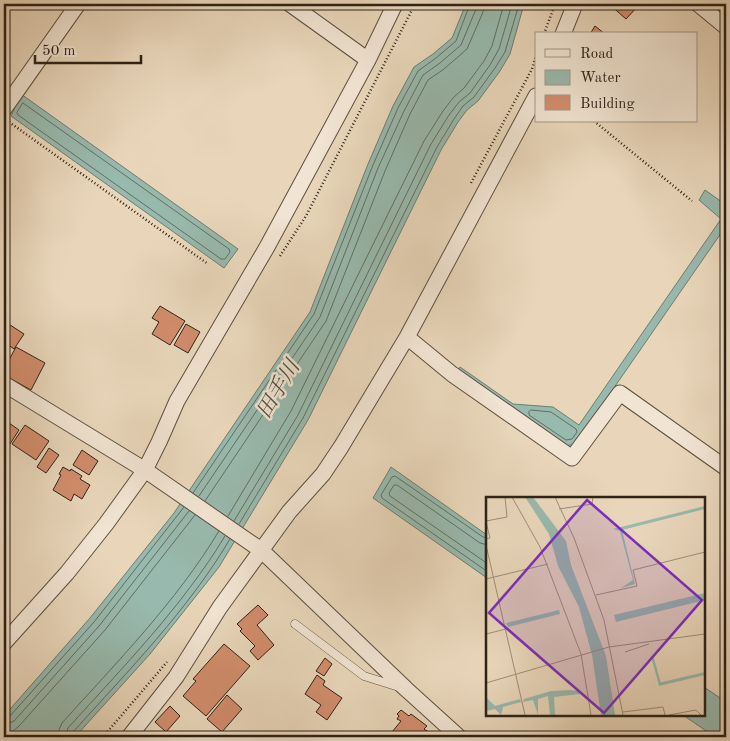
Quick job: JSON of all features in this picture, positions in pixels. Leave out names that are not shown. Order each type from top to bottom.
[{"type":"street","points":[[4,109],[78,4]]},
{"type":"street","points":[[290,4],[368,60]]},
{"type":"street","points":[[4,643],[67,573],[148,473],[177,400],[267,247],[368,60],[395,4]]},
{"type":"street","points":[[564,32],[575,4]]},
{"type":"street","points":[[698,4],[726,27]]},
{"type":"street","points":[[129,737],[176,677],[256,546],[323,474],[341,447],[407,337],[535,98]]},
{"type":"street","points":[[407,337],[452,374],[572,458],[620,393],[726,468]]},
{"type":"street","points":[[4,384],[148,473],[256,546],[459,737]]},
{"type":"lane","points":[[295,624],[364,676],[406,689]]},
{"type":"path","points":[[545,32],[555,4]]},
{"type":"path","points":[[468,189],[532,69],[535,59]]},
{"type":"path","points":[[4,118],[208,264]]},
{"type":"path","points":[[595,122],[692,201]]},
{"type":"path","points":[[103,737],[172,656]]},
{"type":"water","name":"田手川","points":[[466,4],[524,4],[510,54],[478,101],[467,110],[458,122],[441,150],[308,420],[219,567],[150,654],[75,737],[4,737],[4,716],[90,618],[174,513],[310,312],[368,164],[393,106],[414,67],[452,38]]},
{"type":"water","points":[[21,94],[238,249],[224,268],[11,116]]},
{"type":"water","points":[[705,190],[726,205],[726,226],[575,444],[565,446],[458,371],[460,367],[513,404],[553,407],[579,425],[721,219],[699,200]]},
{"type":"water","points":[[391,467],[486,534],[486,577],[373,498]]},
{"type":"water","points":[[705,688],[726,702],[726,737],[715,737],[684,716],[705,716]]},
{"type":"building","points":[[609,4],[637,4],[639,5],[626,19]]},
{"type":"building","points":[[595,26],[602,32],[591,32]]},
{"type":"building","points":[[160,306],[185,321],[170,345],[152,334],[159,322],[152,318]]},
{"type":"building","points":[[4,321],[24,334],[14,349],[4,342]]},
{"type":"building","points":[[186,324],[200,332],[188,353],[174,345]]},
{"type":"building","points":[[16,347],[45,363],[31,390],[4,375],[4,369]]},
{"type":"building","points":[[9,423],[19,430],[10,444],[4,440],[4,431]]},
{"type":"building","points":[[25,425],[49,441],[36,460],[12,444]]},
{"type":"building","points":[[49,448],[59,455],[46,473],[37,467]]},
{"type":"building","points":[[82,450],[98,461],[89,475],[73,465]]},
{"type":"building","points":[[63,467],[70,471],[71,469],[82,476],[80,479],[90,485],[82,499],[74,494],[71,501],[53,490]]},
{"type":"building","points":[[258,605],[268,615],[257,625],[274,645],[258,660],[250,651],[255,646],[240,631],[242,629],[237,624]]},
{"type":"building","points":[[224,644],[250,666],[206,716],[183,696],[196,681],[193,679]]},
{"type":"building","points":[[325,658],[332,664],[324,676],[316,671]]},
{"type":"building","points":[[317,675],[325,681],[323,685],[342,698],[327,720],[316,712],[321,705],[305,694]]},
{"type":"building","points":[[227,695],[242,709],[222,732],[207,719]]},
{"type":"building","points":[[170,706],[180,716],[166,732],[155,722]]},
{"type":"building","points":[[401,710],[409,716],[411,714],[427,726],[424,729],[430,733],[427,737],[399,737],[392,732],[401,721],[397,719],[399,716],[397,714]]}]
